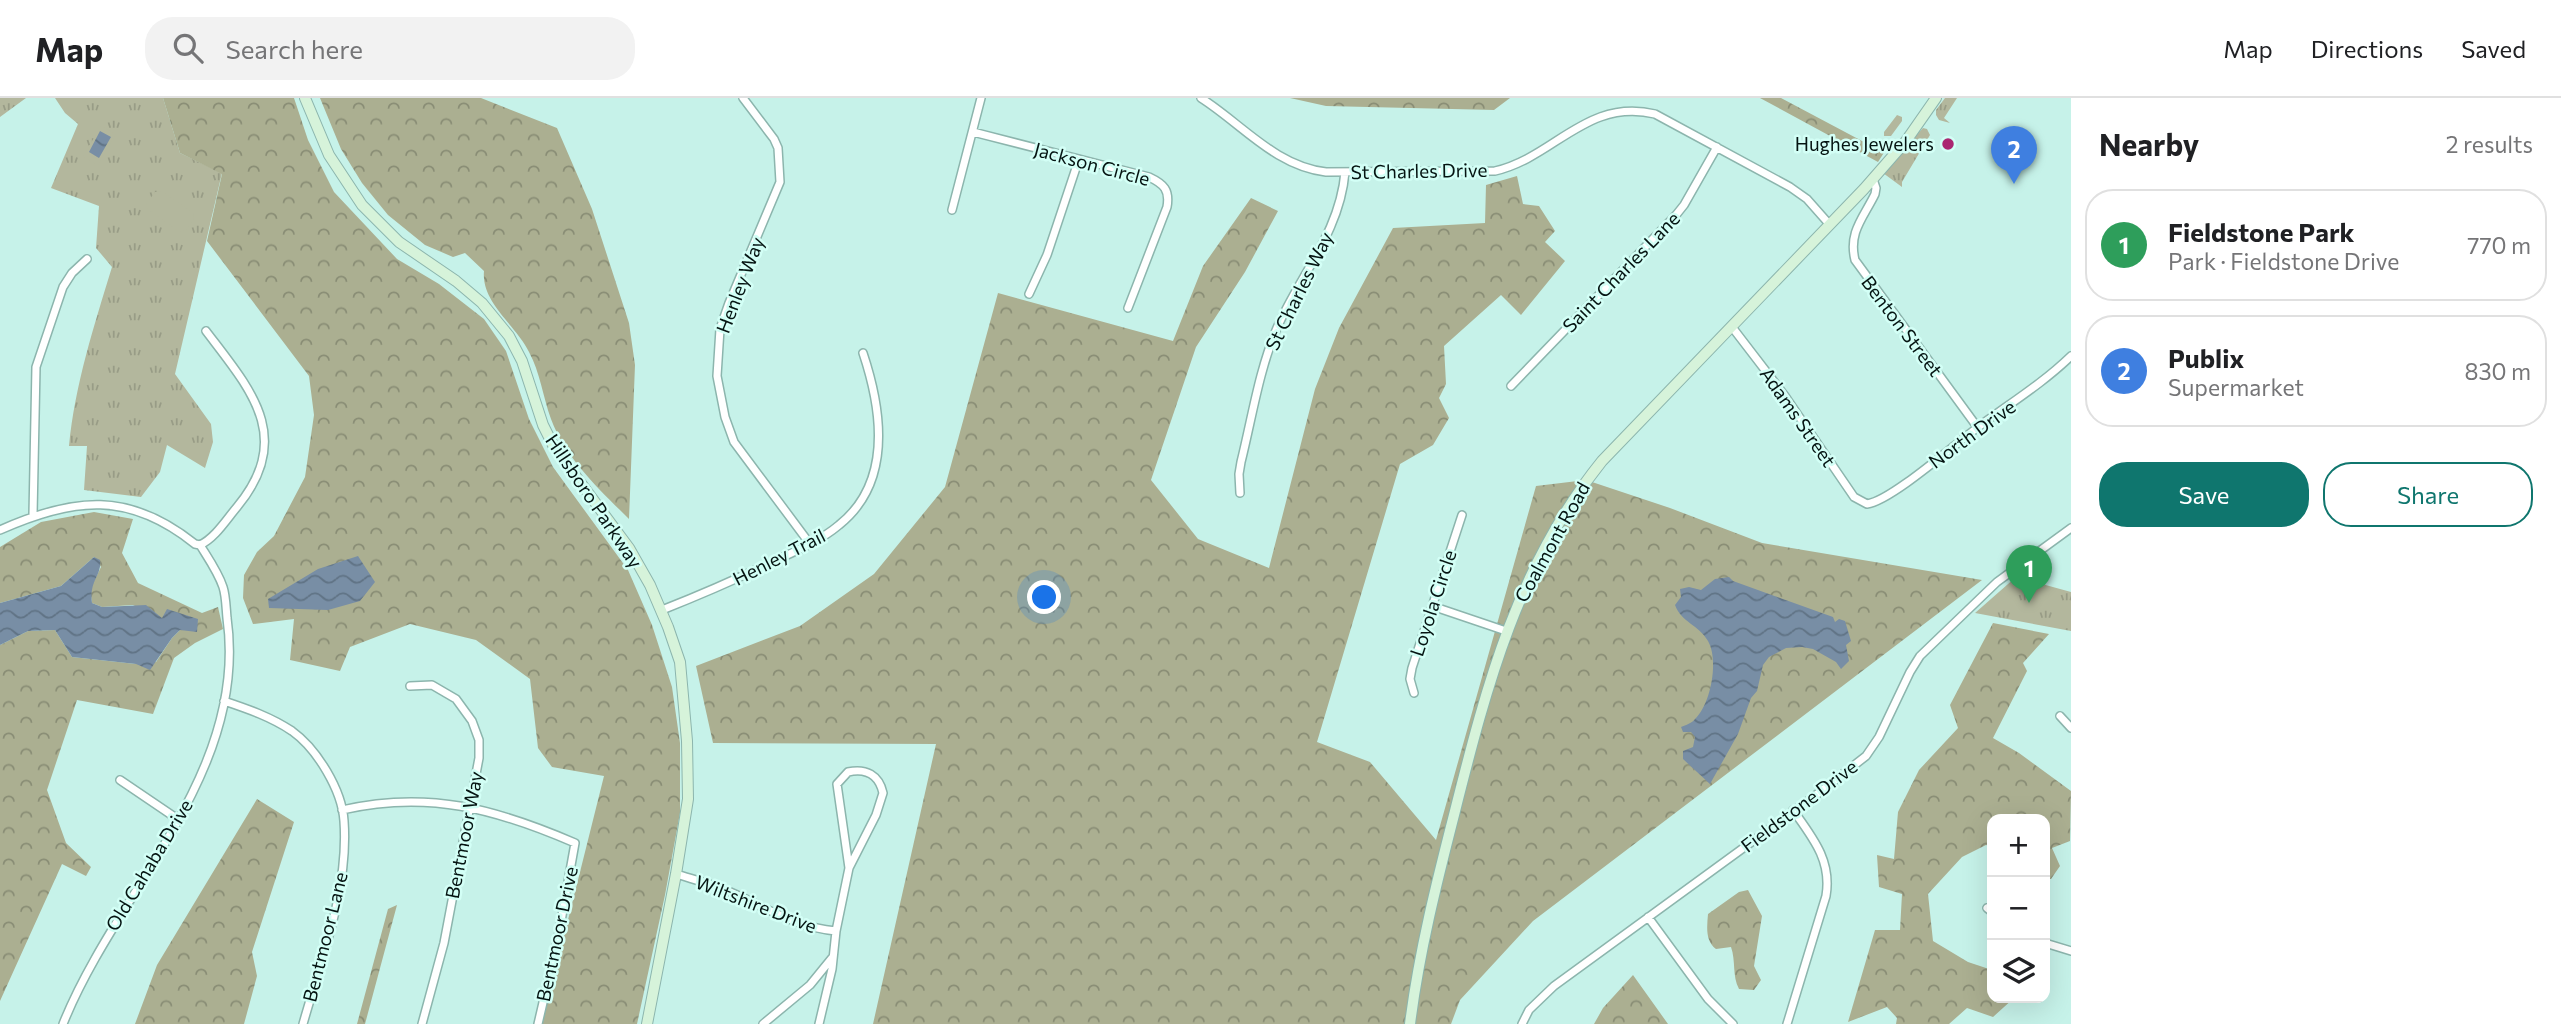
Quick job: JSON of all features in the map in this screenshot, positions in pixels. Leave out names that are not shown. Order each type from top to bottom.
[{"type":"street","name":"Hillsboro Parkway","points":[[305,98],[329,155],[362,205],[393,236],[465,288],[498,321],[522,361],[539,415],[554,447],[628,548],[662,610],[680,662],[687,741],[688,799],[647,1024]]},
{"type":"street","name":"Henley Way","points":[[743,98],[778,148],[780,182],[720,330],[717,376],[725,417],[734,442],[810,544]]},
{"type":"street","points":[[952,210],[981,98]]},
{"type":"street","name":"St Charles Drive","points":[[1201,98],[1284,159],[1311,170],[1345,172],[1484,172],[1505,169],[1586,117],[1612,107],[1634,107],[1717,147],[1797,191],[1830,225]]},
{"type":"street","name":"Coalmont Road","points":[[1410,1024],[1438,877],[1506,631],[1522,590],[1567,509],[1589,476],[1613,448],[1873,179],[1906,141],[1936,98]]},
{"type":"street","name":"Jackson Circle","points":[[973,132],[1149,177],[1162,184],[1169,198],[1167,207],[1128,308]]},
{"type":"street","name":"Saint Charles Lane","points":[[1511,386],[1676,215],[1717,147]]},
{"type":"street","points":[[1029,294],[1047,255],[1079,159]]},
{"type":"street","name":"St Charles Way","points":[[1240,493],[1241,462],[1270,345],[1284,313],[1324,243],[1337,209],[1345,172]]},
{"type":"street","name":"Benton Street","points":[[1873,179],[1875,194],[1856,226],[1852,240],[1855,260],[1978,428]]},
{"type":"street","points":[[33,515],[36,366],[63,287],[72,273],[87,259]]},
{"type":"street","name":"Adams Street","points":[[1732,327],[1777,385],[1854,497],[1867,504]]},
{"type":"street","points":[[200,545],[212,536],[246,496],[261,467],[264,447],[263,423],[255,400],[206,331]]},
{"type":"street","name":"Henley Trail","points":[[662,610],[735,580],[810,544],[839,526],[848,516],[874,476],[879,451],[878,411],[863,353]]},
{"type":"street","name":"North Drive","points":[[1867,504],[1878,501],[1914,477],[2032,390],[2071,356]]},
{"type":"street","name":"Old Cahaba Drive","points":[[0,530],[33,515],[73,506],[123,507],[168,524],[200,545],[223,588],[229,646],[224,701],[201,775],[179,820],[89,966],[63,1024]]},
{"type":"street","name":"Loyola Circle","points":[[1414,693],[1410,679],[1412,668],[1462,515]]},
{"type":"street","name":"Fieldstone Drive","points":[[1522,1024],[1529,1010],[1553,986],[1856,764],[1871,750],[1914,664],[1931,645],[1997,582],[2071,527]]},
{"type":"street","points":[[1432,606],[1506,631]]},
{"type":"street","name":"Bentmoor Way","points":[[410,686],[432,685],[456,699],[472,721],[479,740],[479,758],[444,943],[422,1024]]},
{"type":"street","name":"Bentmoor Lane","points":[[224,701],[262,714],[293,732],[315,753],[333,784],[344,819],[344,864],[303,1024]]},
{"type":"street","points":[[2060,716],[2071,728]]},
{"type":"street","points":[[819,1024],[849,868],[876,815],[883,793],[877,779],[863,771],[848,772],[837,784],[849,868]]},
{"type":"street","points":[[120,780],[179,820]]},
{"type":"street","points":[[341,810],[373,803],[469,806]]},
{"type":"street","name":"Bentmoor Drive","points":[[469,806],[534,826],[575,843],[558,938],[538,1024]]},
{"type":"street","points":[[1787,1024],[1826,897],[1828,880],[1820,849],[1793,810]]},
{"type":"street","name":"Wiltshire Drive","points":[[676,874],[723,888],[799,924],[836,931]]},
{"type":"street","points":[[1648,917],[1708,999],[1733,1024]]},
{"type":"street","points":[[2050,945],[2071,951]]},
{"type":"street","points":[[763,1024],[810,985],[833,957]]},
{"type":"green space","points":[[0,98],[26,98],[0,117]]},
{"type":"green space","points":[[55,98],[163,98],[180,153],[222,173],[175,374],[211,424],[213,442],[205,468],[167,445],[160,472],[141,497],[84,490],[87,446],[69,446],[80,378],[112,267],[96,248],[99,206],[51,188],[78,124],[65,113]]},
{"type":"green space","points":[[163,98],[294,98],[308,140],[334,192],[397,259],[439,284],[484,319],[506,351],[529,419],[553,467],[628,570],[652,625],[672,687],[680,743],[680,813],[637,1024],[542,1024],[604,776],[552,767],[538,748],[530,679],[476,640],[410,624],[350,647],[340,671],[290,660],[294,619],[253,624],[243,598],[244,575],[257,552],[274,536],[305,477],[314,415],[309,376],[207,241],[222,174],[180,153]]},
{"type":"green space","points":[[320,98],[481,98],[557,128],[592,209],[629,323],[635,365],[629,519],[584,473],[557,434],[533,360],[523,342],[493,304],[485,283],[484,271],[465,253],[453,257],[425,245],[388,215],[362,183],[341,149]]},
{"type":"green space","points":[[1290,98],[1510,98],[1494,110],[1326,106]]},
{"type":"green space","points":[[1760,98],[1781,98],[1862,141],[1883,147],[1885,151],[1878,162]]},
{"type":"green space","points":[[1945,98],[1957,98],[1944,118],[1950,123],[1939,120],[1936,115],[1936,110]]},
{"type":"green space","points":[[1897,115],[1902,117],[1902,121],[1891,136],[1884,136],[1884,132]]},
{"type":"green space","points":[[101,126],[116,134],[98,165],[83,156]]},
{"type":"green space","points":[[1923,128],[1927,129],[1930,135],[1902,182],[1902,187],[1883,173]]},
{"type":"green space","points":[[1517,176],[1523,204],[1539,206],[1555,231],[1545,242],[1565,261],[1521,315],[1501,295],[1444,346],[1446,384],[1439,398],[1449,418],[1433,445],[1400,464],[1317,742],[1370,762],[1436,840],[1536,486],[1586,480],[1762,543],[1982,580],[1533,921],[1460,1000],[1451,1024],[873,1024],[936,744],[713,743],[696,666],[800,626],[874,574],[945,487],[998,293],[1173,341],[1203,266],[1251,198],[1278,211],[1245,272],[1196,347],[1151,480],[1198,539],[1269,568],[1315,389],[1339,328],[1393,228],[1485,223],[1486,185]]},
{"type":"green space","points":[[161,191],[193,213],[194,219],[186,230],[180,232],[148,209],[146,204],[155,192]]},
{"type":"green space","points":[[94,512],[133,519],[122,553],[138,583],[202,613],[218,607],[223,629],[195,643],[174,658],[153,714],[77,700],[47,790],[66,843],[91,867],[86,876],[62,864],[0,1001],[0,645],[28,631],[55,630],[72,657],[136,664],[156,662],[180,630],[133,605],[102,607],[92,603],[90,589],[101,567],[94,557],[61,586],[0,603],[0,547],[41,522]]},
{"type":"green space","points":[[2016,577],[2071,592],[2071,631],[1975,613]]},
{"type":"green space","points":[[1993,623],[2049,634],[2023,663],[2027,671],[1993,738],[2019,753],[2071,791],[2070,841],[2052,848],[2060,866],[2050,879],[2050,814],[1987,814],[1987,845],[1962,857],[1928,894],[1933,941],[1968,962],[1987,968],[1987,1003],[2008,1003],[1993,1017],[1967,1008],[1949,1024],[1896,1024],[1897,1018],[1887,1007],[1848,1022],[1875,930],[1900,930],[1902,894],[1879,887],[1877,855],[1894,859],[1898,812],[1919,770],[1958,728],[1950,705]]},
{"type":"green space","points":[[257,799],[294,822],[252,952],[257,976],[244,1024],[135,1024],[157,965]]},
{"type":"green space","points":[[1748,890],[1762,916],[1754,966],[1761,980],[1754,990],[1739,989],[1731,947],[1716,949],[1712,946],[1707,928],[1708,914],[1739,892]]},
{"type":"green space","points":[[397,905],[365,1024],[357,1024],[388,909]]},
{"type":"green space","points":[[1633,975],[1668,1024],[1594,1024],[1603,1008]]},
{"type":"water","points":[[100,131],[111,137],[99,158],[89,152]]},
{"type":"water","points":[[358,556],[375,582],[360,601],[328,610],[269,608],[268,599],[318,569]]},
{"type":"water","points":[[94,557],[100,560],[100,565],[92,589],[92,603],[102,607],[146,605],[162,618],[167,609],[198,619],[197,632],[180,630],[150,670],[136,664],[72,657],[55,630],[28,631],[0,645],[0,603],[61,586]]},
{"type":"water","points":[[1729,577],[1733,581],[1833,617],[1835,622],[1839,619],[1845,621],[1851,641],[1846,645],[1849,661],[1841,669],[1836,662],[1813,649],[1802,647],[1786,648],[1769,657],[1763,665],[1757,691],[1751,698],[1738,734],[1710,784],[1683,759],[1683,751],[1693,747],[1695,737],[1691,732],[1683,732],[1681,727],[1689,724],[1701,712],[1712,682],[1713,659],[1708,641],[1681,616],[1675,605],[1681,597],[1680,589],[1689,587],[1701,590],[1715,579]]},
{"type":"place","name":"Hughes Jewelers","points":[[1948,144]]},
{"type":"place","name":"Publix","points":[[2014,184]]},
{"type":"place","name":"Fieldstone Park","points":[[2029,603]]}]
